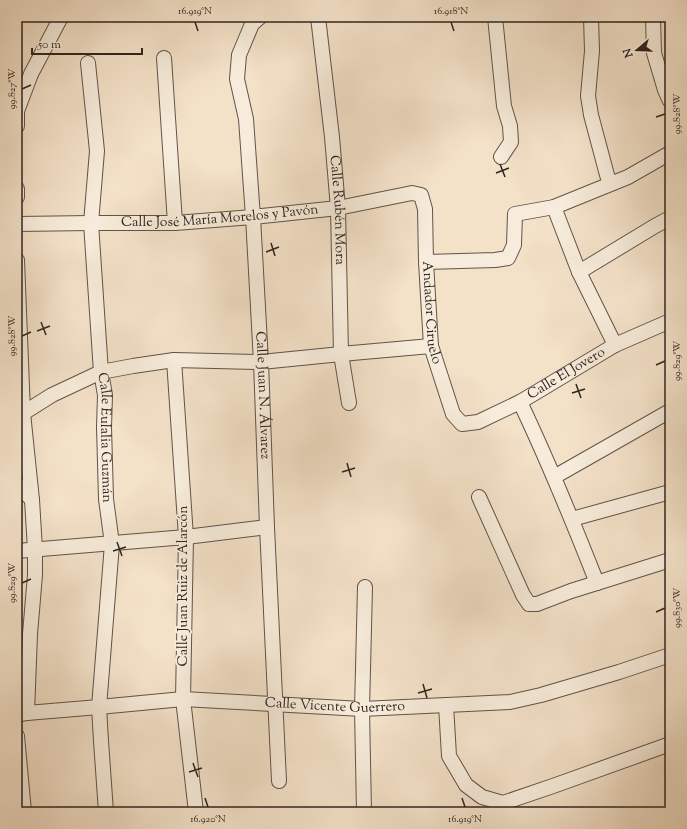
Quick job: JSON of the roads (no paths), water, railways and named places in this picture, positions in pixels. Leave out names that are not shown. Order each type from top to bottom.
[{"type":"street","points":[[17,126],[17,111],[31,74],[61,17]]},
{"type":"street","name":"Calle Juan N. Álvarez","points":[[260,17],[252,24],[239,55],[237,79],[246,119],[253,217],[261,362],[279,782]]},
{"type":"street","name":"Calle Rubén Mora","points":[[318,17],[332,137],[338,208],[341,354],[350,403]]},
{"type":"street","points":[[495,17],[504,106],[510,126],[511,142],[501,157]]},
{"type":"street","points":[[591,17],[592,51],[588,96],[591,115],[610,183]]},
{"type":"street","points":[[653,17],[654,53],[665,90],[670,101]]},
{"type":"street","points":[[164,58],[175,223]]},
{"type":"street","name":"Calle Eulalia Guzmán","points":[[88,63],[98,151],[91,222],[101,372],[105,395],[104,434],[106,499],[112,544],[100,707],[106,812]]},
{"type":"street","points":[[426,262],[494,260],[508,258],[514,245],[515,214],[554,207],[610,183],[628,177],[670,153]]},
{"type":"street","points":[[17,189],[17,196]]},
{"type":"street","name":"Calle José María Morelos y Pavón","points":[[17,224],[91,222],[175,223],[338,208],[412,193],[421,194]]},
{"type":"street","name":"Andador Ciruelo","points":[[421,194],[425,209],[426,262],[431,346],[453,414],[462,424]]},
{"type":"street","points":[[554,207],[579,272],[615,345]]},
{"type":"street","points":[[579,272],[670,218]]},
{"type":"street","points":[[17,260],[20,415],[32,500],[35,549],[35,575],[22,714]]},
{"type":"street","name":"Calle El Jovero","points":[[462,424],[478,422],[520,402],[615,345],[670,321]]},
{"type":"street","points":[[20,415],[52,395],[101,372],[132,366],[174,360],[261,362],[431,346]]},
{"type":"street","name":"Calle Juan Ruiz de Alarcón","points":[[174,360],[186,538],[183,699],[196,812]]},
{"type":"street","points":[[520,402],[542,448],[597,583]]},
{"type":"street","points":[[554,477],[670,411]]},
{"type":"street","points":[[17,484],[32,500]]},
{"type":"street","points":[[572,519],[670,492]]},
{"type":"street","points":[[479,497],[523,595],[529,604],[537,604],[571,591],[670,560]]},
{"type":"street","points":[[17,551],[186,538],[267,527]]},
{"type":"street","points":[[364,812],[362,709],[365,587]]},
{"type":"street","name":"Calle Vicente Guerrero","points":[[22,714],[183,699],[362,709],[510,702],[541,695],[619,672],[670,654]]},
{"type":"street","points":[[446,704],[449,756],[466,785],[482,797],[503,802],[553,786],[670,744]]},
{"type":"street","points":[[17,736],[24,812]]}]
